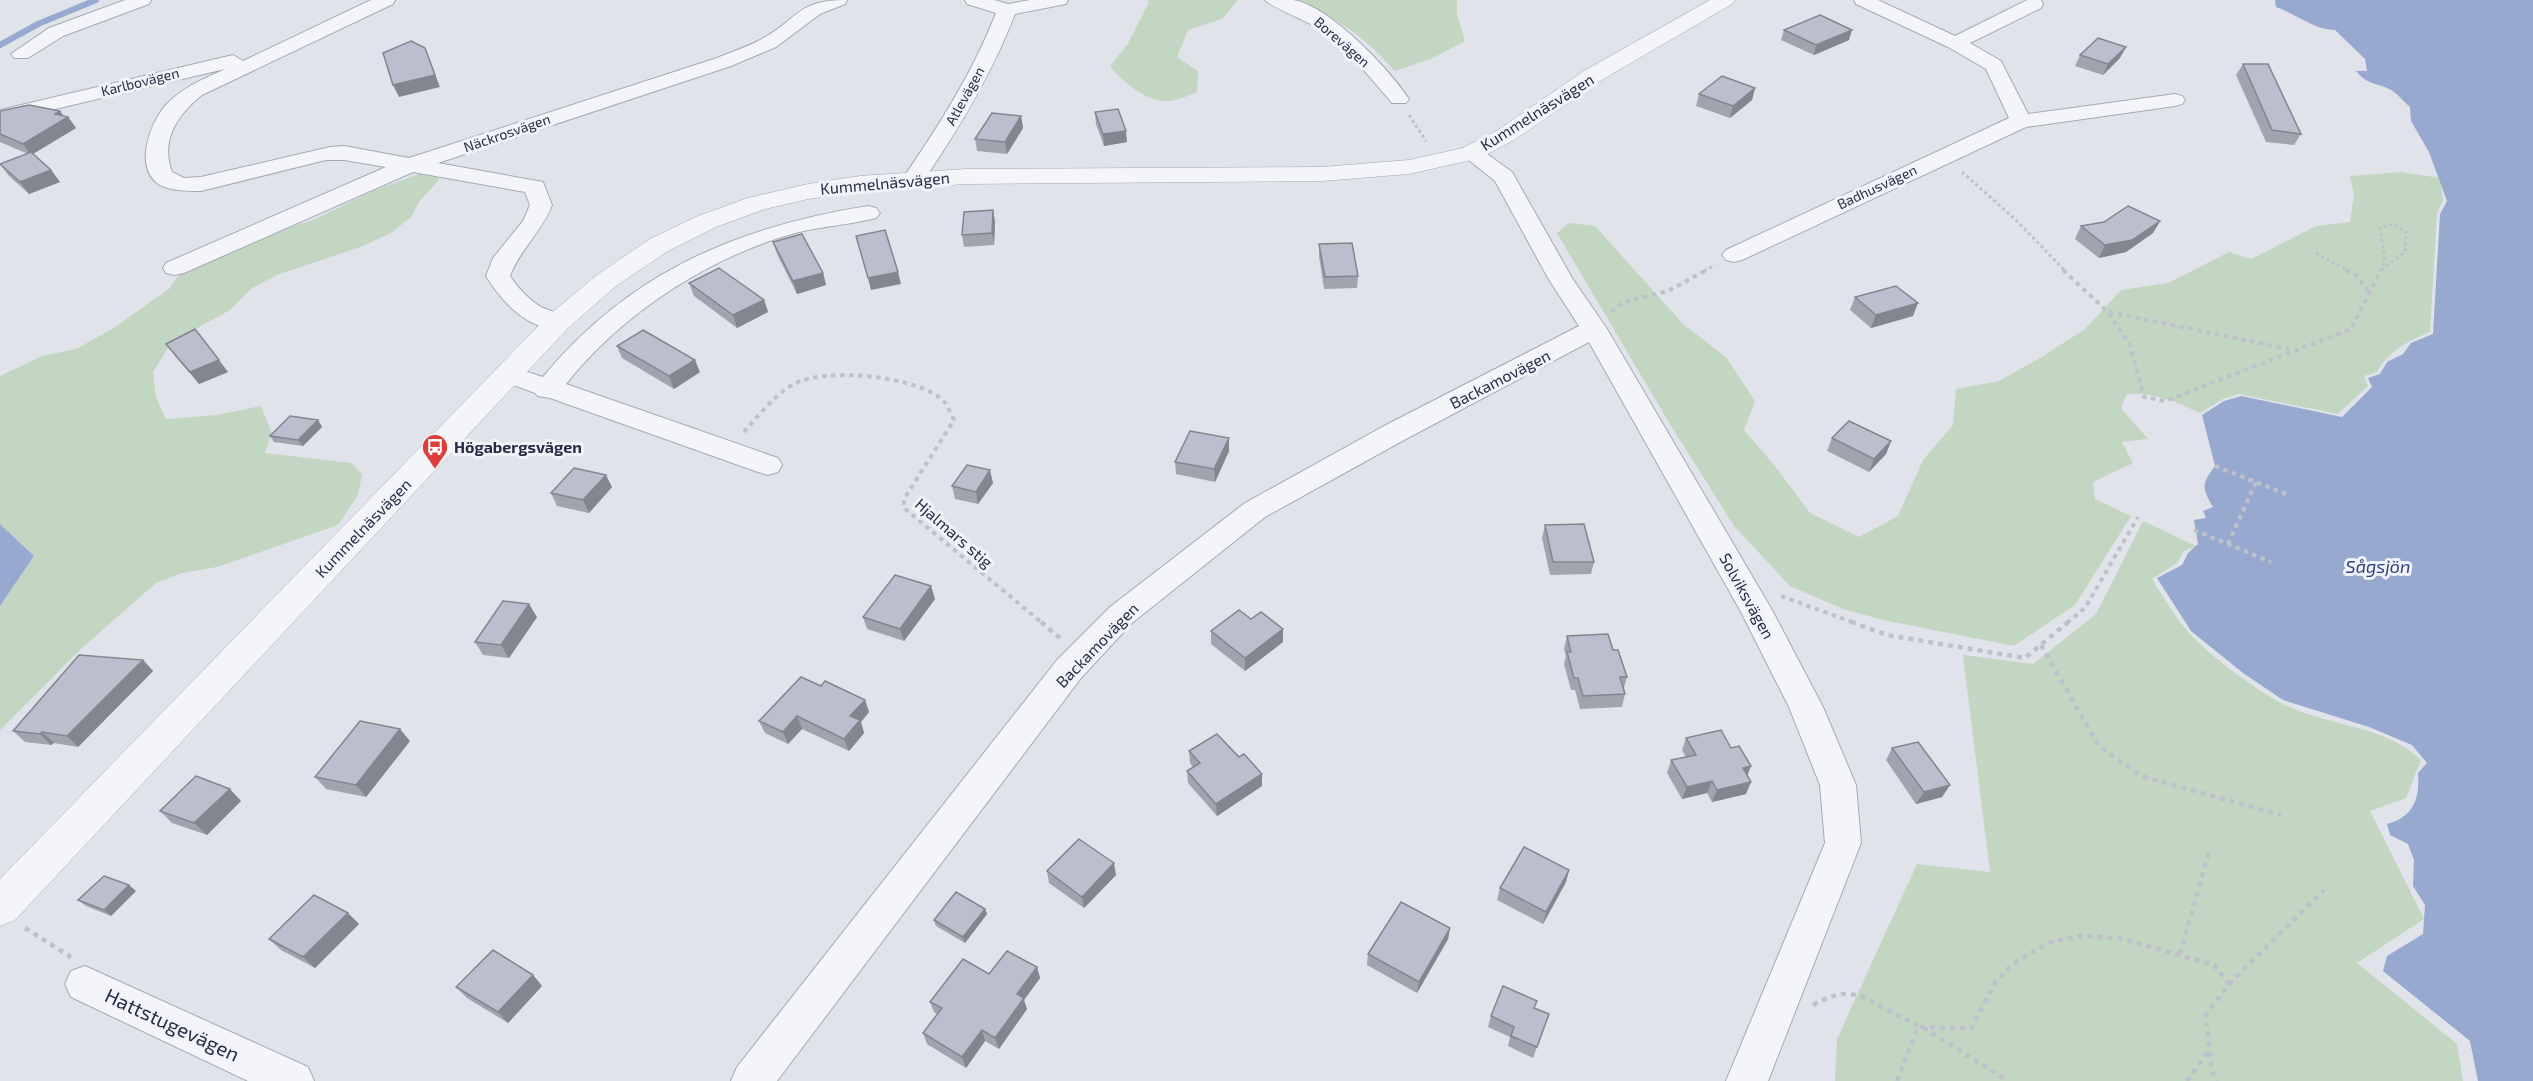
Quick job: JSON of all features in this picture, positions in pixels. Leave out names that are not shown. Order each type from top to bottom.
[{"type":"street","points":[[21,54],[56,32],[142,0]]},
{"type":"street","points":[[386,0],[195,91],[166,117],[159,131],[157,158],[160,174],[168,181],[200,185],[317,155],[335,153],[413,164],[535,187],[541,204],[534,224],[504,258],[498,276],[512,299],[543,319],[558,322]]},
{"type":"street","name":"Näckrosvägen","points":[[175,268],[323,201],[413,164],[724,62],[769,43],[813,10],[838,0]]},
{"type":"street","points":[[974,0],[1007,9],[1059,0]]},
{"type":"street","name":"Borevägen","points":[[1274,0],[1315,17],[1376,71],[1399,99]]},
{"type":"street","name":"Kummelnäsvägen","points":[[10,916],[558,322],[603,282],[660,244],[720,217],[814,189],[914,178],[1322,174],[1409,167],[1471,153],[1506,135],[1592,76],[1725,0]]},
{"type":"street","points":[[1863,0],[1955,43],[1994,65],[2021,121]]},
{"type":"street","points":[[1955,43],[2034,4]]},
{"type":"street","name":"Atlevägen","points":[[914,178],[949,126],[995,41],[1007,9]]},
{"type":"street","name":"Karlbovägen","points":[[0,116],[280,51]]},
{"type":"street","name":"Badhusvägen","points":[[1734,255],[1943,155],[2021,121],[2175,100]]},
{"type":"street","name":"Solviksvägen","points":[[1471,153],[1504,177],[1560,278],[1594,329],[1738,580],[1806,707],[1838,785],[1843,843],[1747,1081]]},
{"type":"street","name":"Kummelnäsvägen","points":[[548,390],[588,341],[619,315],[693,270],[753,240],[780,231],[819,220],[868,213]]},
{"type":"street","name":"Backamovägen","points":[[752,1081],[1069,669],[1121,615],[1255,510],[1394,433],[1594,329]]},
{"type":"street","points":[[509,374],[548,390],[768,465]]},
{"type":"street","name":"Hattstugevägen","points":[[85,984],[293,1081]]},
{"type":"path","points":[[1399,99],[1427,143]]},
{"type":"path","points":[[1943,155],[2016,220],[2058,265],[2108,312],[2130,345],[2144,397],[2165,401],[2351,329],[2385,261],[2380,228],[2394,224],[2406,232],[2405,252],[2381,270]]},
{"type":"path","points":[[2316,253],[2357,276],[2370,294]]},
{"type":"path","points":[[1594,329],[1619,303],[1630,298],[1667,291],[1734,255]]},
{"type":"path","points":[[2108,312],[2299,351]]},
{"type":"path","name":"Hjalmars stig","points":[[727,451],[778,394],[806,379],[854,376],[925,388],[942,398],[954,420],[904,499],[903,508],[1082,656]]},
{"type":"path","points":[[2215,466],[2291,496]]},
{"type":"path","points":[[2228,544],[2256,482]]},
{"type":"path","points":[[1738,580],[1887,635],[2025,658],[2085,608],[2138,517]]},
{"type":"path","points":[[2194,530],[2271,562]]},
{"type":"path","points":[[2041,645],[2098,745],[2141,776],[2281,815]]},
{"type":"path","points":[[2180,954],[2209,852]]},
{"type":"path","points":[[2217,1081],[2212,1072],[2206,1015],[2229,984],[2324,890]]},
{"type":"path","points":[[10,916],[70,954],[85,984]]},
{"type":"path","points":[[1918,1026],[1971,1028],[1995,982],[2013,964],[2048,943],[2079,936],[2119,938],[2180,954],[2214,965],[2229,984]]},
{"type":"path","points":[[1766,1034],[1825,998],[1853,993],[1918,1026],[2008,1081]]},
{"type":"path","points":[[1897,1081],[1918,1026]]},
{"type":"path","points":[[2187,1081],[2209,1049]]},
{"type":"green space","points":[[1147,0],[1238,0],[1222,19],[1188,30],[1177,57],[1198,71],[1197,92],[1170,101],[1153,99],[1129,85],[1110,66],[1127,45],[1149,2]]},
{"type":"green space","points":[[1290,0],[1457,0],[1457,14],[1465,41],[1433,58],[1395,71],[1348,28]]},
{"type":"green space","points":[[2401,172],[2440,178],[2443,200],[2437,213],[2430,332],[2400,348],[2387,358],[2377,372],[2364,376],[2368,386],[2338,414],[2239,394],[2223,399],[2200,413],[2156,396],[2127,394],[2121,408],[2148,439],[2122,442],[2133,463],[2093,482],[2095,499],[2131,516],[2075,605],[2014,646],[1883,620],[1843,609],[1790,586],[1734,526],[1668,421],[1557,233],[1569,223],[1595,226],[1684,325],[1726,357],[1755,401],[1744,430],[1775,466],[1810,513],[1859,537],[1898,516],[1923,460],[1953,425],[1956,389],[1999,381],[2040,358],[2085,329],[2121,290],[2168,283],[2229,252],[2251,259],[2316,226],[2350,222],[2354,195],[2350,176]]},
{"type":"green space","points":[[422,173],[440,173],[438,181],[419,202],[411,217],[391,233],[363,246],[277,275],[252,288],[230,310],[172,342],[153,372],[156,397],[166,419],[217,415],[261,406],[272,433],[265,453],[351,463],[362,474],[358,495],[338,525],[217,567],[182,573],[156,583],[83,647],[0,730],[0,606],[34,556],[0,524],[0,376],[42,356],[76,349],[112,329],[169,289],[182,271],[243,242],[313,220],[375,190]]},
{"type":"green space","points":[[2143,521],[2196,546],[2184,551],[2177,563],[2152,579],[2180,622],[2211,654],[2250,684],[2287,706],[2374,733],[2406,748],[2421,760],[2406,798],[2370,811],[2424,919],[2357,963],[2457,1044],[2463,1081],[1835,1081],[1837,1039],[1917,864],[1990,872],[1963,655],[2033,664],[2096,614]]},
{"type":"water","name":"Sågsjön","points":[[2275,0],[2533,0],[2533,1081],[2478,1081],[2470,1041],[2383,971],[2387,956],[2423,934],[2425,905],[2413,886],[2414,860],[2408,844],[2390,835],[2387,824],[2403,817],[2413,806],[2418,791],[2418,773],[2427,763],[2412,745],[2369,727],[2283,700],[2243,673],[2191,631],[2157,578],[2182,565],[2188,553],[2198,544],[2194,520],[2206,518],[2203,511],[2213,507],[2205,490],[2205,482],[2215,466],[2202,415],[2224,401],[2241,396],[2342,417],[2372,387],[2368,378],[2380,374],[2387,362],[2403,354],[2411,343],[2433,334],[2440,214],[2447,201],[2429,152],[2411,121],[2410,107],[2391,90],[2360,76],[2356,71],[2367,71],[2365,59],[2335,30],[2313,25],[2276,7]]},
{"type":"water","points":[[0,524],[34,556],[0,606]]},
{"type":"building","points":[[1820,15],[1852,30],[1816,45],[1784,30]]},
{"type":"building","points":[[2098,38],[2126,47],[2108,64],[2080,55]]},
{"type":"building","points":[[411,41],[425,48],[435,75],[393,85],[383,53]]},
{"type":"building","points":[[2243,64],[2268,64],[2301,134],[2272,130]]},
{"type":"building","points":[[1722,76],[1755,88],[1733,106],[1699,94]]},
{"type":"building","points":[[29,105],[60,111],[55,114],[68,117],[23,144],[0,134],[0,111]]},
{"type":"building","points":[[1118,109],[1126,131],[1103,134],[1095,112]]},
{"type":"building","points":[[992,113],[1021,116],[1005,142],[975,139]]},
{"type":"building","points":[[31,152],[51,170],[20,182],[0,164]]},
{"type":"building","points":[[2128,206],[2160,221],[2132,240],[2105,245],[2081,226],[2104,222]]},
{"type":"building","points":[[993,210],[992,233],[962,235],[964,212]]},
{"type":"building","points":[[885,230],[898,272],[868,278],[856,236]]},
{"type":"building","points":[[802,234],[823,273],[793,281],[773,242]]},
{"type":"building","points":[[1352,243],[1358,276],[1325,277],[1319,244]]},
{"type":"building","points":[[719,268],[764,300],[733,315],[689,283]]},
{"type":"building","points":[[1896,286],[1918,303],[1876,315],[1855,297]]},
{"type":"building","points":[[195,329],[219,360],[190,372],[166,344]]},
{"type":"building","points":[[643,330],[695,360],[669,376],[617,346]]},
{"type":"building","points":[[290,416],[318,420],[298,440],[270,436]]},
{"type":"building","points":[[1849,421],[1891,441],[1874,459],[1832,438]]},
{"type":"building","points":[[1190,431],[1229,438],[1214,469],[1175,462]]},
{"type":"building","points":[[967,465],[990,470],[976,492],[952,486]]},
{"type":"building","points":[[574,468],[606,475],[583,500],[551,493]]},
{"type":"building","points":[[1584,524],[1594,562],[1553,562],[1545,525]]},
{"type":"building","points":[[895,575],[931,586],[900,629],[863,617]]},
{"type":"building","points":[[503,601],[529,604],[501,645],[475,642]]},
{"type":"building","points":[[1239,610],[1251,619],[1261,612],[1283,629],[1245,658],[1211,631]]},
{"type":"building","points":[[1608,634],[1613,650],[1618,650],[1627,677],[1620,677],[1625,694],[1583,696],[1578,678],[1574,678],[1567,652],[1571,652],[1567,636]]},
{"type":"building","points":[[79,655],[143,660],[67,736],[13,731]]},
{"type":"building","points":[[801,677],[821,686],[825,681],[865,700],[850,716],[860,720],[844,739],[797,716],[783,732],[759,721]]},
{"type":"building","points":[[360,721],[400,729],[356,785],[315,777]]},
{"type":"building","points":[[1721,730],[1731,748],[1739,746],[1751,766],[1743,768],[1751,782],[1717,790],[1712,781],[1687,787],[1671,760],[1696,755],[1686,738]]},
{"type":"building","points":[[1217,734],[1239,757],[1244,754],[1262,774],[1216,804],[1187,771],[1200,763],[1189,751]]},
{"type":"building","points":[[1918,742],[1950,785],[1924,792],[1892,748]]},
{"type":"building","points":[[196,776],[230,789],[194,823],[160,811]]},
{"type":"building","points":[[1079,839],[1114,863],[1082,897],[1047,871]]},
{"type":"building","points":[[1524,847],[1569,870],[1546,912],[1500,888]]},
{"type":"building","points":[[104,876],[129,885],[104,910],[78,900]]},
{"type":"building","points":[[956,892],[985,909],[963,937],[934,920]]},
{"type":"building","points":[[314,895],[348,913],[303,957],[269,939]]},
{"type":"building","points":[[1401,902],[1450,928],[1419,982],[1368,954]]},
{"type":"building","points":[[493,950],[533,975],[498,1012],[456,987]]},
{"type":"building","points":[[1007,951],[1037,967],[1017,994],[1024,998],[995,1038],[982,1030],[962,1057],[923,1033],[942,1008],[930,1002],[963,959],[989,974]]},
{"type":"building","points":[[1503,986],[1537,1001],[1534,1008],[1549,1014],[1537,1047],[1511,1036],[1514,1027],[1491,1016]]},
{"type":"waterway","points":[[0,45],[38,24],[96,0]]},
{"type":"place","name":"Högabergsvägen","points":[[435,470]]}]
